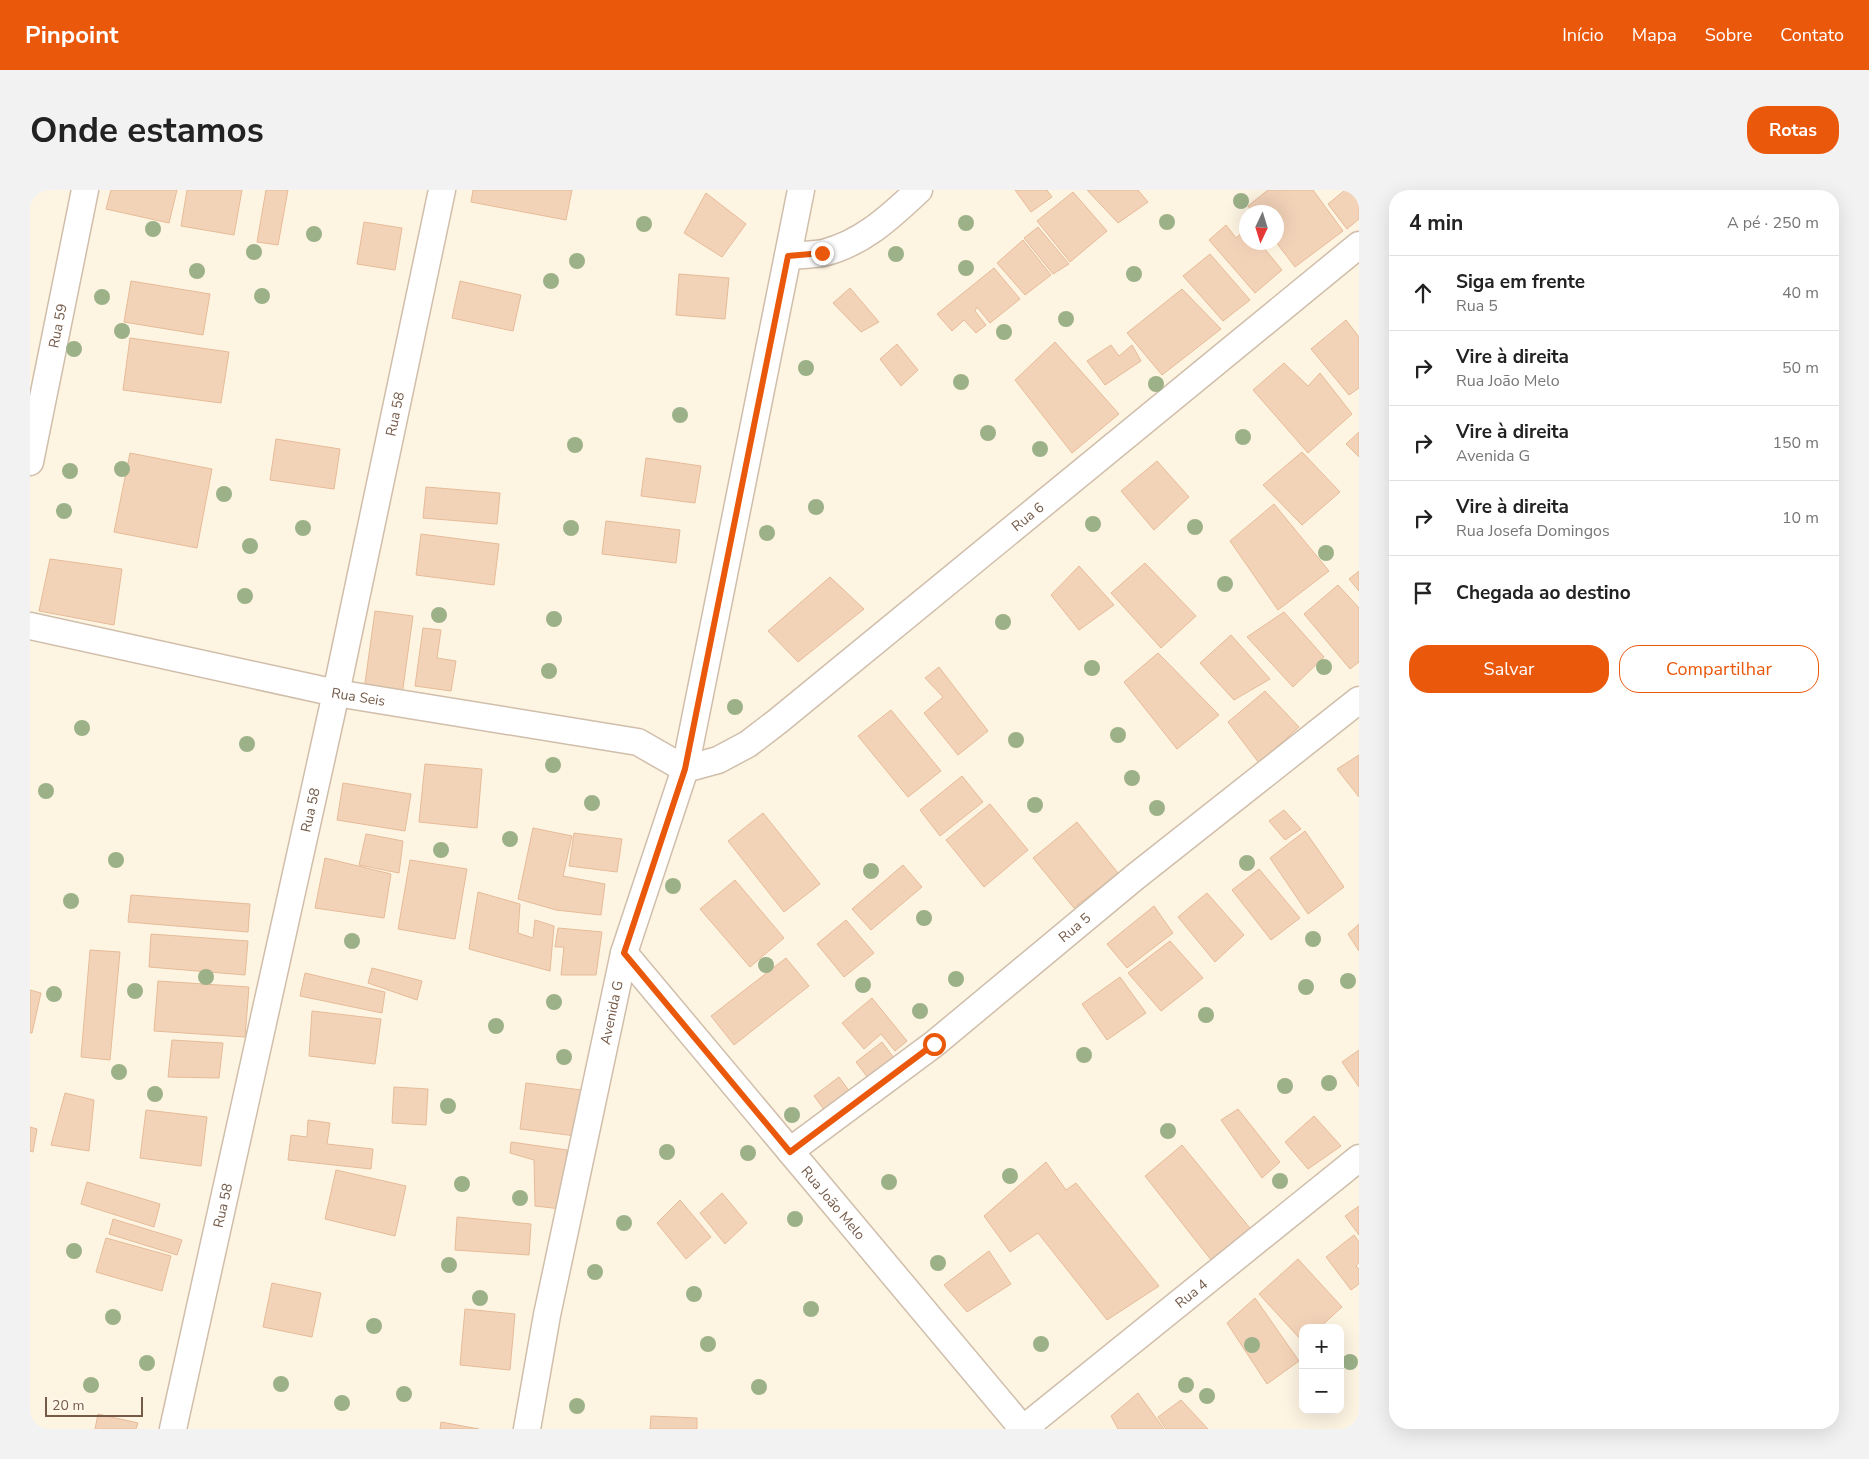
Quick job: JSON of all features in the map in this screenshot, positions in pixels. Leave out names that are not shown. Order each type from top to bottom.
[{"type":"street","name":"Rua 59","points":[[30,462],[85,190]]},
{"type":"street","name":"Rua 58","points":[[173,1429],[336,693],[442,190]]},
{"type":"street","name":"Avenida G","points":[[527,1429],[547,1315],[624,953],[685,769],[801,190]]},
{"type":"street","points":[[788,256],[822,253],[855,242],[883,223],[919,190]]},
{"type":"street","name":"Rua 6","points":[[685,769],[718,760],[748,744],[778,721],[1359,245]]},
{"type":"street","name":"Rua Seis","points":[[30,626],[336,693],[638,742],[685,769]]},
{"type":"street","name":"Rua 5","points":[[790,1152],[934,1044],[1135,877],[1359,700]]},
{"type":"street","name":"Rua João Melo","points":[[624,953],[1023,1429]]},
{"type":"street","name":"Rua 4","points":[[1023,1429],[1359,1158]]},
{"type":"building","points":[[111,190],[177,190],[169,223],[106,209]]},
{"type":"building","points":[[187,190],[242,190],[234,235],[181,226]]},
{"type":"building","points":[[266,190],[288,190],[278,245],[257,242]]},
{"type":"building","points":[[473,190],[572,190],[566,220],[471,202]]},
{"type":"building","points":[[1015,190],[1047,190],[1052,197],[1031,212]]},
{"type":"building","points":[[1087,190],[1138,190],[1148,202],[1118,223]]},
{"type":"building","points":[[1268,190],[1313,190],[1343,231],[1295,267],[1282,250],[1284,250],[1284,205],[1249,205]]},
{"type":"building","points":[[1345,190],[1359,190],[1359,219],[1347,229],[1328,204]]},
{"type":"building","points":[[1073,192],[1107,231],[1070,262],[1037,221]]},
{"type":"building","points":[[706,193],[746,224],[722,257],[684,233]]},
{"type":"building","points":[[364,222],[402,228],[395,270],[357,264]]},
{"type":"building","points":[[1226,225],[1236,238],[1239,235],[1239,250],[1266,250],[1282,270],[1255,293],[1209,240]]},
{"type":"building","points":[[1038,227],[1069,264],[1053,274],[1024,238]]},
{"type":"building","points":[[1023,240],[1051,275],[1025,295],[997,263]]},
{"type":"building","points":[[1210,254],[1250,300],[1223,321],[1183,276]]},
{"type":"building","points":[[994,268],[1020,299],[990,323],[977,307],[975,311],[986,325],[976,333],[964,320],[952,331],[937,314]]},
{"type":"building","points":[[679,274],[729,278],[725,319],[676,315]]},
{"type":"building","points":[[131,281],[210,294],[203,335],[124,322]]},
{"type":"building","points":[[460,281],[521,295],[513,331],[452,318]]},
{"type":"building","points":[[850,288],[879,322],[861,332],[833,303]]},
{"type":"building","points":[[1182,289],[1221,329],[1162,375],[1127,333]]},
{"type":"building","points":[[1346,320],[1359,337],[1359,388],[1349,395],[1311,349]]},
{"type":"building","points":[[130,338],[229,352],[221,403],[123,390]]},
{"type":"building","points":[[1055,342],[1119,414],[1072,453],[1015,380]]},
{"type":"building","points":[[897,344],[918,370],[901,386],[880,359]]},
{"type":"building","points":[[1111,345],[1119,356],[1132,345],[1141,361],[1105,385],[1087,361]]},
{"type":"building","points":[[1284,363],[1308,386],[1320,373],[1352,414],[1308,453],[1253,390]]},
{"type":"building","points":[[1359,432],[1359,457],[1346,444]]},
{"type":"building","points":[[276,439],[340,449],[334,489],[270,480]]},
{"type":"building","points":[[1302,452],[1340,492],[1302,525],[1263,485]]},
{"type":"building","points":[[130,453],[212,469],[197,548],[114,532]]},
{"type":"building","points":[[646,458],[701,466],[695,503],[641,496]]},
{"type":"building","points":[[1157,461],[1189,497],[1154,530],[1121,491]]},
{"type":"building","points":[[426,487],[500,493],[497,524],[423,518]]},
{"type":"building","points":[[1274,504],[1329,571],[1278,610],[1230,541]]},
{"type":"building","points":[[606,521],[680,530],[676,563],[602,554]]},
{"type":"building","points":[[421,534],[499,544],[494,585],[416,575]]},
{"type":"building","points":[[50,559],[122,569],[114,625],[39,611]]},
{"type":"building","points":[[1145,563],[1196,616],[1161,648],[1111,593]]},
{"type":"building","points":[[1079,566],[1114,605],[1079,630],[1051,595]]},
{"type":"building","points":[[1359,571],[1359,591],[1349,579]]},
{"type":"building","points":[[830,577],[864,609],[798,662],[768,631]]},
{"type":"building","points":[[1338,585],[1359,608],[1359,662],[1350,669],[1304,614]]},
{"type":"building","points":[[375,611],[413,616],[402,695],[364,690]]},
{"type":"building","points":[[1284,612],[1324,657],[1293,687],[1247,637]]},
{"type":"building","points":[[423,628],[441,630],[437,658],[456,661],[451,691],[415,686]]},
{"type":"building","points":[[1231,635],[1270,679],[1234,700],[1200,663]]},
{"type":"building","points":[[1158,653],[1219,715],[1177,749],[1124,682]]},
{"type":"building","points":[[939,667],[988,731],[958,755],[924,713],[943,697],[925,678]]},
{"type":"building","points":[[1265,691],[1299,727],[1259,763],[1228,722]]},
{"type":"building","points":[[891,710],[941,771],[908,797],[858,736]]},
{"type":"building","points":[[1359,755],[1359,797],[1337,769]]},
{"type":"building","points":[[425,764],[482,769],[477,828],[419,822]]},
{"type":"building","points":[[962,776],[983,802],[940,836],[920,810]]},
{"type":"building","points":[[343,783],[411,794],[405,831],[337,820]]},
{"type":"building","points":[[990,804],[1028,850],[984,887],[946,840]]},
{"type":"building","points":[[1284,810],[1301,829],[1285,840],[1269,821]]},
{"type":"building","points":[[763,813],[820,884],[784,912],[728,841]]},
{"type":"building","points":[[1077,822],[1118,873],[1074,908],[1033,858]]},
{"type":"building","points":[[533,828],[572,836],[563,876],[605,884],[601,915],[556,910],[518,899]]},
{"type":"building","points":[[1305,831],[1344,887],[1308,914],[1270,858]]},
{"type":"building","points":[[574,833],[622,839],[617,872],[569,866]]},
{"type":"building","points":[[366,834],[403,841],[399,873],[359,865]]},
{"type":"building","points":[[325,858],[391,874],[384,918],[315,908]]},
{"type":"building","points":[[410,860],[467,869],[455,939],[398,929]]},
{"type":"building","points":[[903,865],[922,887],[871,930],[852,909]]},
{"type":"building","points":[[1259,869],[1300,918],[1271,940],[1232,890]]},
{"type":"building","points":[[735,880],[784,938],[750,967],[700,909]]},
{"type":"building","points":[[478,892],[520,904],[518,933],[533,938],[535,920],[554,926],[550,971],[469,949]]},
{"type":"building","points":[[1207,893],[1244,935],[1215,962],[1178,917]]},
{"type":"building","points":[[131,895],[250,904],[248,932],[128,922]]},
{"type":"building","points":[[1154,906],[1173,933],[1127,968],[1107,944]]},
{"type":"building","points":[[846,920],[874,953],[844,977],[817,944]]},
{"type":"building","points":[[1359,924],[1359,951],[1348,934]]},
{"type":"building","points":[[558,928],[602,932],[596,975],[561,975],[564,947],[555,947]]},
{"type":"building","points":[[151,934],[248,941],[245,975],[149,967]]},
{"type":"building","points":[[1170,941],[1203,978],[1161,1011],[1128,973]]},
{"type":"building","points":[[90,950],[120,952],[110,1060],[81,1057]]},
{"type":"building","points":[[786,958],[809,986],[734,1045],[711,1016]]},
{"type":"building","points":[[372,968],[422,981],[417,1000],[368,983]]},
{"type":"building","points":[[305,973],[385,992],[382,1013],[300,996]]},
{"type":"building","points":[[1120,977],[1146,1013],[1107,1040],[1082,1004]]},
{"type":"building","points":[[158,981],[249,987],[245,1037],[154,1031]]},
{"type":"building","points":[[30,990],[41,993],[32,1033],[30,1033]]},
{"type":"building","points":[[872,998],[907,1041],[895,1051],[881,1034],[864,1049],[842,1023]]},
{"type":"building","points":[[312,1011],[381,1019],[375,1064],[309,1056]]},
{"type":"building","points":[[172,1040],[223,1043],[219,1078],[168,1077]]},
{"type":"building","points":[[882,1042],[897,1062],[871,1082],[856,1062]]},
{"type":"building","points":[[1359,1050],[1359,1087],[1342,1062]]},
{"type":"building","points":[[839,1077],[850,1092],[825,1111],[814,1096]]},
{"type":"building","points":[[526,1083],[582,1090],[576,1136],[520,1129]]},
{"type":"building","points":[[394,1087],[428,1089],[426,1125],[392,1123]]},
{"type":"building","points":[[65,1093],[94,1100],[89,1151],[51,1145]]},
{"type":"building","points":[[1238,1109],[1280,1162],[1262,1178],[1221,1120]]},
{"type":"building","points":[[146,1110],[207,1117],[201,1166],[140,1158]]},
{"type":"building","points":[[1314,1116],[1341,1146],[1308,1169],[1285,1142]]},
{"type":"building","points":[[308,1120],[330,1123],[327,1144],[373,1149],[371,1169],[288,1160],[291,1135],[307,1137]]},
{"type":"building","points":[[30,1127],[37,1129],[33,1152],[30,1151]]},
{"type":"building","points":[[511,1142],[567,1150],[561,1209],[535,1206],[534,1160],[510,1153]]},
{"type":"building","points":[[1182,1145],[1254,1233],[1215,1265],[1145,1176]]},
{"type":"building","points":[[1046,1162],[1066,1190],[1076,1183],[1159,1286],[1107,1320],[1038,1233],[1010,1252],[984,1216]]},
{"type":"building","points":[[336,1170],[406,1186],[395,1236],[325,1219]]},
{"type":"building","points":[[87,1182],[160,1204],[154,1227],[81,1204]]},
{"type":"building","points":[[722,1193],[747,1223],[725,1244],[700,1213]]},
{"type":"building","points":[[680,1200],[711,1237],[686,1259],[657,1223]]},
{"type":"building","points":[[1359,1206],[1359,1235],[1345,1216]]},
{"type":"building","points":[[457,1217],[531,1224],[529,1255],[455,1250]]},
{"type":"building","points":[[113,1219],[182,1240],[177,1255],[109,1234]]},
{"type":"building","points":[[1354,1235],[1359,1242],[1359,1262],[1356,1266],[1359,1269],[1359,1284],[1351,1290],[1326,1257]]},
{"type":"building","points":[[106,1238],[171,1256],[162,1291],[96,1272]]},
{"type":"building","points":[[989,1251],[1011,1284],[967,1312],[944,1285]]},
{"type":"building","points":[[1298,1259],[1342,1307],[1323,1324],[1299,1324],[1299,1338],[1259,1294]]},
{"type":"building","points":[[272,1283],[321,1293],[312,1337],[263,1327]]},
{"type":"building","points":[[1255,1298],[1299,1361],[1267,1384],[1227,1323]]},
{"type":"building","points":[[465,1309],[515,1314],[510,1370],[460,1365]]},
{"type":"building","points":[[1138,1393],[1164,1429],[1118,1429],[1111,1416]]},
{"type":"building","points":[[1181,1400],[1208,1429],[1166,1429],[1158,1417]]},
{"type":"building","points":[[98,1414],[138,1423],[136,1429],[95,1429]]},
{"type":"building","points":[[651,1416],[697,1418],[697,1429],[650,1429]]},
{"type":"building","points":[[441,1422],[479,1429],[440,1429]]},
{"type":"route","points":[[822,253],[788,256],[685,769],[624,953],[790,1152],[934,1044]]}]
